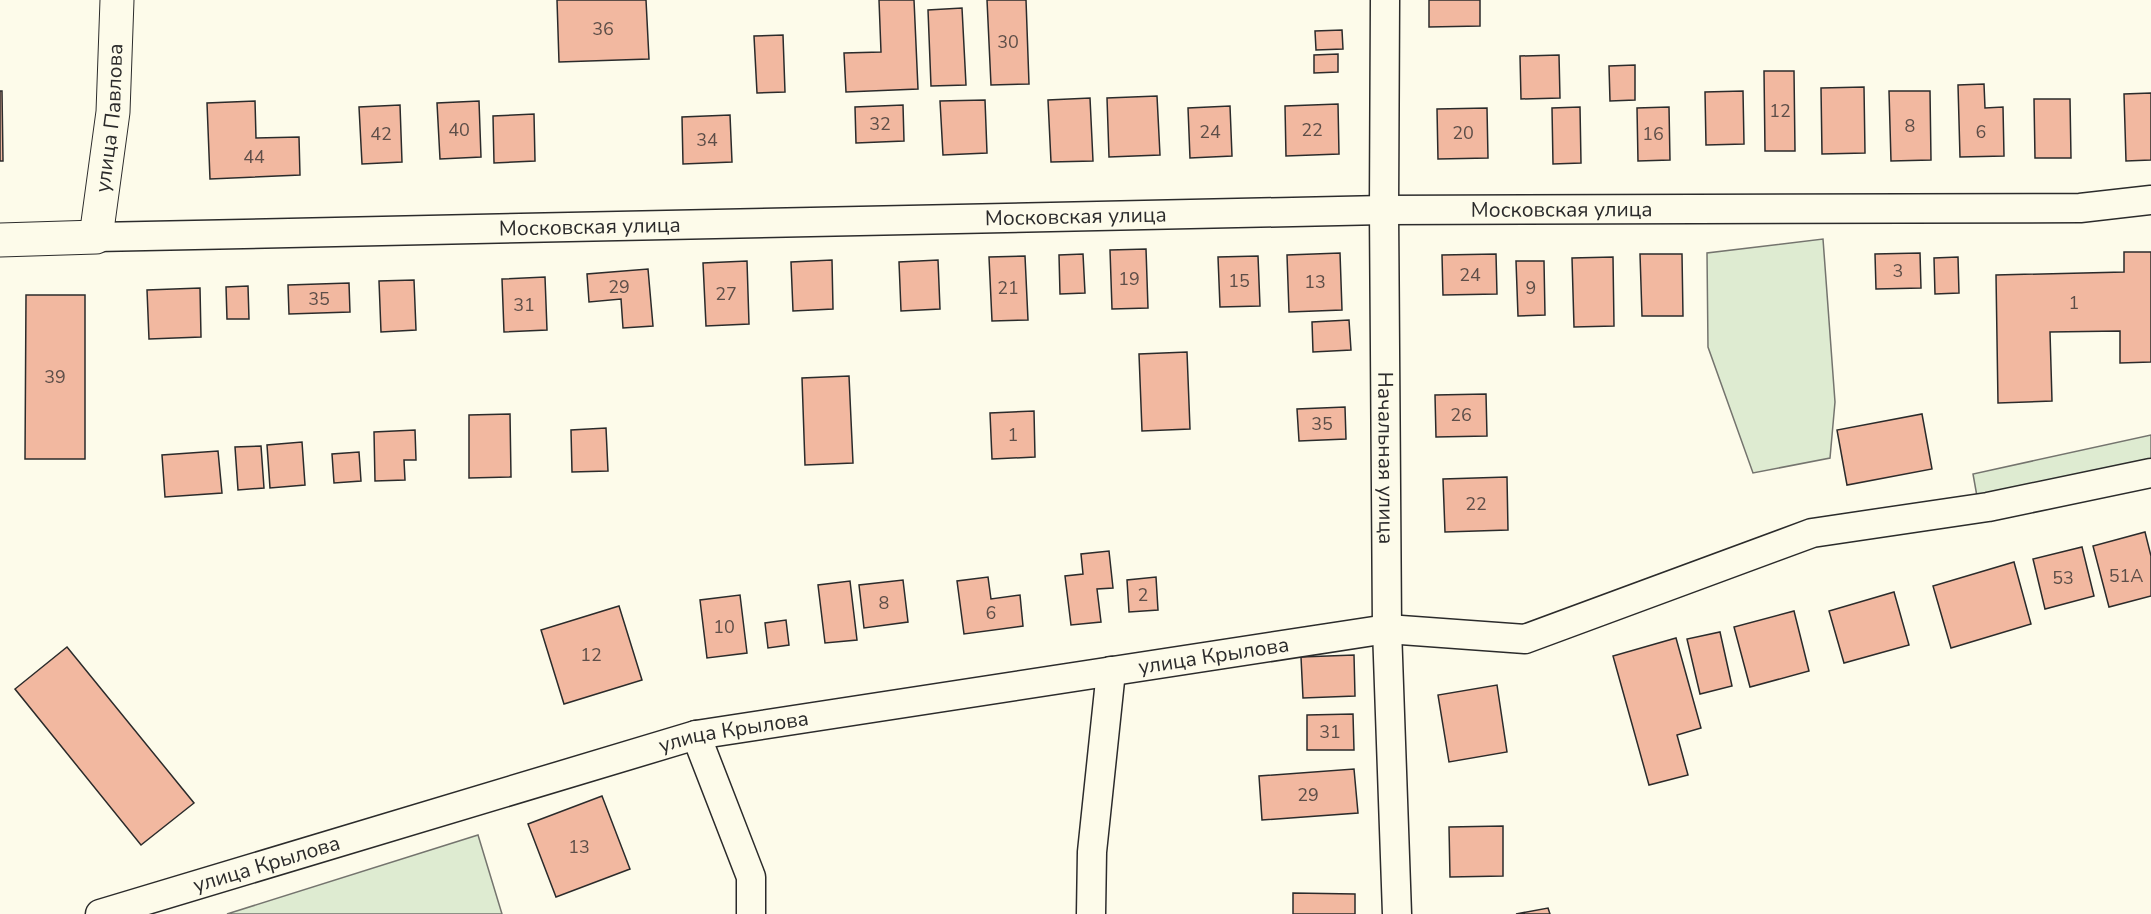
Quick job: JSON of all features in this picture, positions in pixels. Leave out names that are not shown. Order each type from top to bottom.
[{"type":"main road","name":"улица Павлова","points":[[96,237],[113,112],[117,0]]},
{"type":"main road","name":"Московская улица","points":[[0,240],[96,237]]},
{"type":"street","name":"Начальная улица","points":[[1385,0],[1387,629],[1397,914]]},
{"type":"street","name":"Московская улица","points":[[96,237],[1384,210],[2080,208],[2151,200]]},
{"type":"street","name":"улица Крылова","points":[[100,914],[696,735],[1387,629],[1525,639],[1812,533],[1988,507],[2151,473]]},
{"type":"street","points":[[1091,914],[1092,852],[1111,671]]},
{"type":"street","points":[[696,735],[751,877],[751,914]]},
{"type":"green space","points":[[1823,239],[1835,402],[1830,458],[1753,473],[1708,347],[1707,253]]},
{"type":"green space","points":[[2151,435],[2151,469],[1978,502],[1973,474]]},
{"type":"green space","points":[[478,835],[502,914],[227,914]]},
{"type":"building","points":[[557,0],[646,0],[649,59],[559,62]]},
{"type":"building","points":[[879,0],[914,0],[918,89],[846,92],[844,53],[881,52]]},
{"type":"building","points":[[987,0],[1026,0],[1029,84],[991,85]]},
{"type":"building","points":[[1429,0],[1480,0],[1480,26],[1429,27]]},
{"type":"building","points":[[962,8],[966,85],[931,86],[928,10]]},
{"type":"building","points":[[1342,30],[1343,49],[1316,50],[1315,31]]},
{"type":"building","points":[[783,35],[785,92],[757,93],[754,36]]},
{"type":"building","points":[[1338,54],[1338,72],[1314,73],[1314,55]]},
{"type":"building","points":[[1559,55],[1560,98],[1521,99],[1520,56]]},
{"type":"building","points":[[1635,65],[1635,100],[1610,101],[1609,66]]},
{"type":"building","points":[[1764,71],[1794,71],[1795,151],[1765,151]]},
{"type":"building","points":[[1984,84],[1985,108],[2003,107],[2004,156],[1960,157],[1958,85]]},
{"type":"building","points":[[1864,87],[1865,153],[1822,154],[1821,88]]},
{"type":"building","points":[[0,91],[2,91],[3,161],[0,161]]},
{"type":"building","points":[[1743,91],[1744,144],[1706,145],[1705,92]]},
{"type":"building","points":[[1889,91],[1930,91],[1931,160],[1891,161]]},
{"type":"building","points":[[2151,93],[2151,160],[2126,161],[2124,94]]},
{"type":"building","points":[[1157,96],[1160,155],[1109,157],[1107,98]]},
{"type":"building","points":[[1090,98],[1093,161],[1051,162],[1048,100]]},
{"type":"building","points":[[2034,99],[2070,99],[2071,158],[2035,158]]},
{"type":"building","points":[[985,100],[987,153],[943,155],[940,101]]},
{"type":"building","points":[[255,101],[256,138],[299,137],[300,175],[210,179],[207,103]]},
{"type":"building","points":[[479,101],[481,157],[440,159],[437,103]]},
{"type":"building","points":[[1338,104],[1339,154],[1286,156],[1285,106]]},
{"type":"building","points":[[400,105],[402,162],[362,164],[359,107]]},
{"type":"building","points":[[903,105],[904,141],[856,143],[855,107]]},
{"type":"building","points":[[1230,106],[1232,156],[1190,158],[1188,108]]},
{"type":"building","points":[[1580,107],[1581,163],[1553,164],[1552,108]]},
{"type":"building","points":[[1669,107],[1670,160],[1638,161],[1637,108]]},
{"type":"building","points":[[1487,108],[1488,158],[1438,159],[1437,109]]},
{"type":"building","points":[[534,114],[535,161],[494,163],[493,116]]},
{"type":"building","points":[[730,115],[732,162],[683,164],[682,117]]},
{"type":"building","points":[[1146,249],[1148,308],[1112,309],[1110,250]]},
{"type":"building","points":[[2124,252],[2151,252],[2151,362],[2120,363],[2120,331],[2050,332],[2052,401],[1998,403],[1996,275],[2124,272]]},
{"type":"building","points":[[1340,253],[1342,310],[1289,312],[1287,255]]},
{"type":"building","points":[[1920,253],[1921,288],[1876,289],[1875,254]]},
{"type":"building","points":[[1083,254],[1085,293],[1060,294],[1059,255]]},
{"type":"building","points":[[1496,254],[1497,294],[1443,295],[1442,255]]},
{"type":"building","points":[[1640,254],[1682,254],[1683,316],[1642,316]]},
{"type":"building","points":[[1025,256],[1028,320],[992,321],[989,257]]},
{"type":"building","points":[[1258,256],[1260,306],[1220,307],[1218,257]]},
{"type":"building","points":[[1613,257],[1614,326],[1574,327],[1572,258]]},
{"type":"building","points":[[1958,257],[1959,293],[1935,294],[1934,258]]},
{"type":"building","points":[[832,260],[833,309],[793,311],[791,262]]},
{"type":"building","points":[[938,260],[940,309],[901,311],[899,262]]},
{"type":"building","points":[[747,261],[749,324],[706,326],[703,263]]},
{"type":"building","points":[[1516,261],[1544,261],[1545,315],[1518,316]]},
{"type":"building","points":[[648,269],[653,326],[623,328],[621,299],[589,302],[587,274]]},
{"type":"building","points":[[545,277],[547,330],[504,332],[502,279]]},
{"type":"building","points":[[414,280],[416,330],[381,332],[379,281]]},
{"type":"building","points":[[349,283],[350,312],[289,314],[288,285]]},
{"type":"building","points":[[248,286],[249,319],[227,319],[226,287]]},
{"type":"building","points":[[200,288],[201,337],[149,339],[147,290]]},
{"type":"building","points":[[26,295],[85,295],[85,459],[25,459]]},
{"type":"building","points":[[1349,320],[1351,350],[1313,352],[1312,322]]},
{"type":"building","points":[[1187,352],[1190,429],[1142,431],[1139,354]]},
{"type":"building","points":[[849,376],[853,463],[805,465],[802,378]]},
{"type":"building","points":[[1486,394],[1487,436],[1436,437],[1435,395]]},
{"type":"building","points":[[1345,407],[1346,439],[1299,441],[1297,409]]},
{"type":"building","points":[[1034,411],[1035,457],[992,459],[990,413]]},
{"type":"building","points":[[510,414],[511,477],[469,478],[469,415]]},
{"type":"building","points":[[1922,414],[1932,469],[1847,485],[1837,430]]},
{"type":"building","points":[[606,428],[608,471],[572,472],[571,430]]},
{"type":"building","points":[[415,430],[416,460],[404,460],[405,480],[375,481],[374,432]]},
{"type":"building","points":[[302,442],[305,485],[270,488],[267,445]]},
{"type":"building","points":[[261,446],[264,488],[238,490],[235,447]]},
{"type":"building","points":[[218,451],[222,493],[165,497],[162,455]]},
{"type":"building","points":[[359,452],[361,481],[334,483],[332,454]]},
{"type":"building","points":[[1507,477],[1508,530],[1445,532],[1443,479]]},
{"type":"building","points":[[2145,532],[2151,556],[2151,596],[2109,607],[2093,546]]},
{"type":"building","points":[[2082,547],[2094,596],[2045,609],[2033,559]]},
{"type":"building","points":[[1109,551],[1113,588],[1097,589],[1101,622],[1071,625],[1065,576],[1083,574],[1081,554]]},
{"type":"building","points":[[2014,562],[2031,624],[1951,648],[1933,586]]},
{"type":"building","points":[[988,577],[991,599],[1020,595],[1023,626],[964,634],[957,581]]},
{"type":"building","points":[[1156,577],[1158,610],[1129,612],[1127,580]]},
{"type":"building","points":[[903,580],[908,622],[864,628],[859,585]]},
{"type":"building","points":[[850,581],[857,640],[825,643],[818,585]]},
{"type":"building","points":[[1894,592],[1909,645],[1844,663],[1829,611]]},
{"type":"building","points":[[740,595],[747,653],[707,658],[700,600]]},
{"type":"building","points":[[619,606],[642,680],[564,704],[541,630]]},
{"type":"building","points":[[1794,611],[1809,671],[1750,687],[1734,627]]},
{"type":"building","points":[[786,620],[789,645],[768,648],[765,623]]},
{"type":"building","points":[[1720,632],[1732,686],[1700,694],[1687,639]]},
{"type":"building","points":[[1676,638],[1701,728],[1677,735],[1688,775],[1649,785],[1613,656]]},
{"type":"building","points":[[67,647],[194,803],[141,845],[15,689]]},
{"type":"building","points":[[1354,655],[1355,696],[1303,698],[1301,657]]},
{"type":"building","points":[[1497,685],[1507,752],[1449,762],[1438,695]]},
{"type":"building","points":[[1353,714],[1354,750],[1307,750],[1307,715]]},
{"type":"building","points":[[1354,769],[1358,813],[1262,820],[1259,776]]},
{"type":"building","points":[[602,796],[630,869],[556,897],[528,824]]},
{"type":"building","points":[[1503,826],[1503,876],[1450,877],[1449,827]]},
{"type":"building","points":[[1293,893],[1355,894],[1355,914],[1293,914]]},
{"type":"building","points":[[1548,908],[1550,914],[1516,914]]}]
